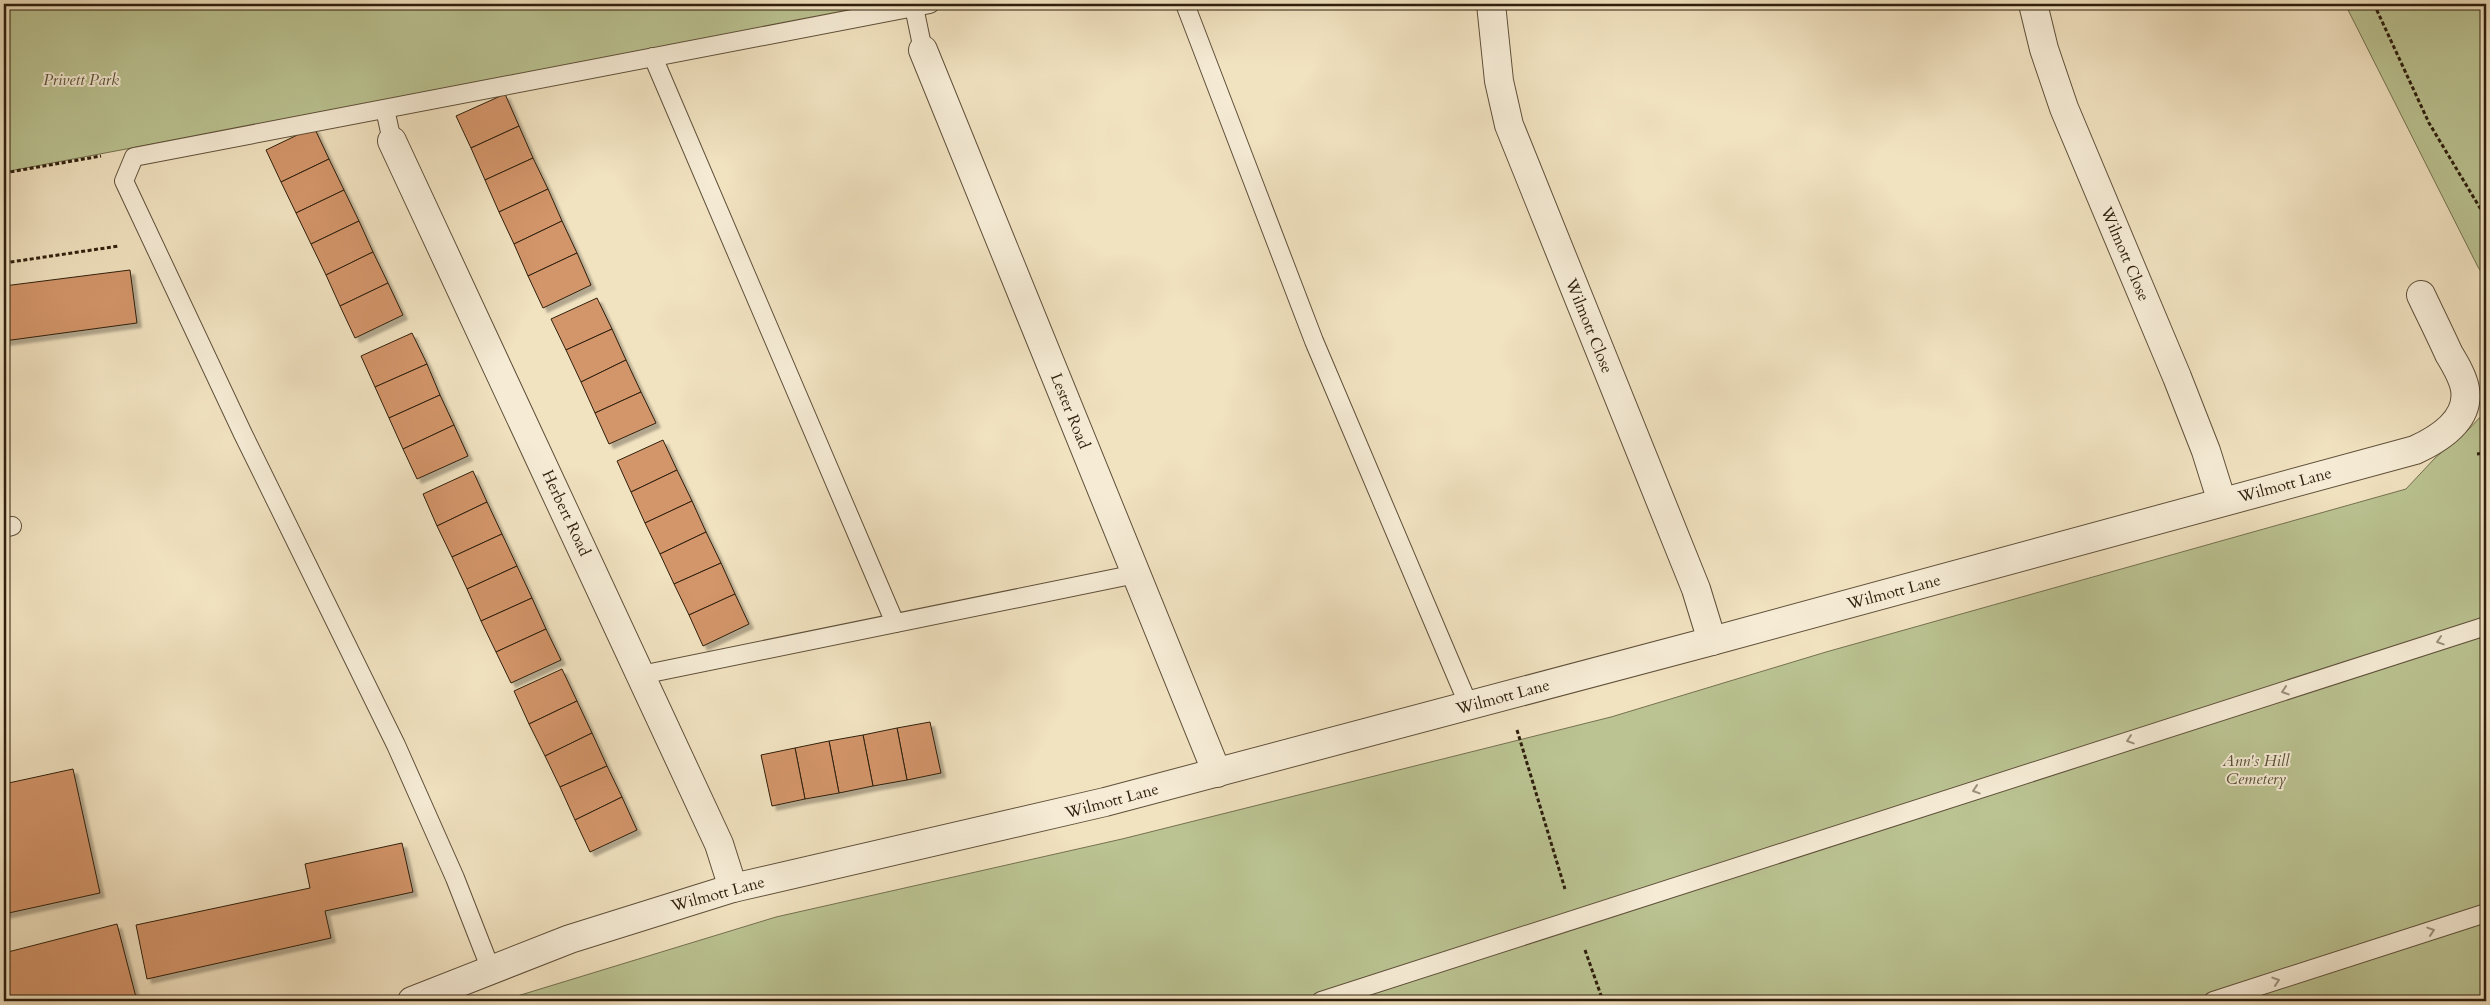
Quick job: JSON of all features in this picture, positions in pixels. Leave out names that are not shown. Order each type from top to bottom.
[{"type":"street","name":"Wilmott Close","points":[[1491,4],[1499,81],[1509,125],[1696,588],[1712,641]]},
{"type":"street","name":"Wilmott Close","points":[[2032,4],[2044,50],[2061,100],[2206,451],[2222,502]]},
{"type":"street","name":"Lester Road","points":[[923,50],[1217,773]]},
{"type":"street","name":"Herbert Road","points":[[392,141],[719,844],[733,888]]},
{"type":"street","name":"Wilmott Lane","points":[[412,1001],[611,925],[733,888],[1052,816],[1712,641],[2415,450],[2431,443],[2455,424],[2465,399],[2465,388],[2421,295]]},
{"type":"lane","points":[[1185,4],[1314,341],[1469,706]]},
{"type":"lane","points":[[491,970],[455,878],[396,744],[243,434],[124,181],[134,157],[922,5],[923,50]]},
{"type":"lane","points":[[653,58],[895,624]]},
{"type":"lane","points":[[385,109],[392,141]]},
{"type":"lane","points":[[641,675],[1136,574]]},
{"type":"lane","points":[[1321,1001],[2486,626]]},
{"type":"lane","points":[[2213,1001],[2486,913]]},
{"type":"path","points":[[2374,4],[2429,123],[2486,218]]},
{"type":"path","points":[[4,173],[103,155],[134,157]]},
{"type":"path","points":[[4,263],[152,241]]},
{"type":"path","points":[[1506,696],[1574,920],[1603,1001]]},
{"type":"green space","name":"Privett Park","points":[[4,4],[910,4],[817,19],[4,172]]},
{"type":"green space","points":[[2345,4],[2486,4],[2486,279],[2478,267]]},
{"type":"green space","name":"Ann's Hill Cemetery","points":[[2486,411],[2486,1001],[501,1001],[776,917],[1122,839],[1611,717],[1826,652],[2406,489],[2435,458],[2467,431]]},
{"type":"building","points":[[505,94],[519,126],[471,148],[456,116]]},
{"type":"building","points":[[519,126],[533,158],[485,180],[471,148]]},
{"type":"building","points":[[314,127],[329,159],[281,182],[266,150]]},
{"type":"building","points":[[533,158],[548,189],[499,212],[485,180]]},
{"type":"building","points":[[329,159],[344,190],[296,213],[281,182]]},
{"type":"building","points":[[548,189],[562,221],[514,244],[499,212]]},
{"type":"building","points":[[344,190],[359,221],[311,244],[296,213]]},
{"type":"building","points":[[359,221],[373,252],[326,275],[311,244]]},
{"type":"building","points":[[562,221],[577,253],[528,276],[514,244]]},
{"type":"building","points":[[373,252],[388,283],[340,306],[326,275]]},
{"type":"building","points":[[577,253],[591,285],[543,308],[528,276]]},
{"type":"building","points":[[130,270],[137,323],[4,341],[4,286]]},
{"type":"building","points":[[388,283],[403,315],[355,338],[340,306]]},
{"type":"building","points":[[597,298],[612,329],[566,350],[551,319]]},
{"type":"building","points":[[612,329],[626,360],[581,382],[566,350]]},
{"type":"building","points":[[412,333],[427,364],[375,387],[361,356]]},
{"type":"building","points":[[626,360],[641,392],[595,413],[581,382]]},
{"type":"building","points":[[427,364],[440,395],[389,418],[375,387]]},
{"type":"building","points":[[641,392],[656,423],[609,444],[595,413]]},
{"type":"building","points":[[440,395],[454,425],[403,449],[389,418]]},
{"type":"building","points":[[454,425],[468,456],[417,479],[403,449]]},
{"type":"building","points":[[663,440],[677,470],[631,492],[617,461]]},
{"type":"building","points":[[677,470],[692,501],[645,523],[631,492]]},
{"type":"building","points":[[473,471],[487,502],[437,526],[423,494]]},
{"type":"building","points":[[692,501],[706,532],[660,554],[645,523]]},
{"type":"building","points":[[487,502],[502,534],[452,557],[437,526]]},
{"type":"building","points":[[706,532],[721,563],[674,584],[660,554]]},
{"type":"building","points":[[502,534],[517,566],[467,589],[452,557]]},
{"type":"building","points":[[721,563],[735,594],[689,615],[674,584]]},
{"type":"building","points":[[517,566],[532,598],[481,621],[467,589]]},
{"type":"building","points":[[735,594],[749,624],[703,646],[689,615]]},
{"type":"building","points":[[532,598],[546,629],[496,652],[481,621]]},
{"type":"building","points":[[546,629],[561,660],[511,683],[496,652]]},
{"type":"building","points":[[562,669],[577,701],[529,724],[514,691]]},
{"type":"building","points":[[577,701],[592,733],[545,756],[529,724]]},
{"type":"building","points":[[930,722],[941,773],[907,780],[897,728]]},
{"type":"building","points":[[897,728],[907,780],[873,786],[863,735]]},
{"type":"building","points":[[592,733],[607,766],[560,787],[545,756]]},
{"type":"building","points":[[863,735],[873,786],[839,793],[829,741]]},
{"type":"building","points":[[829,741],[839,793],[805,799],[795,748]]},
{"type":"building","points":[[795,748],[805,799],[772,806],[761,755]]},
{"type":"building","points":[[607,766],[622,797],[575,820],[560,787]]},
{"type":"building","points":[[73,769],[100,893],[4,914],[4,784]]},
{"type":"building","points":[[622,797],[637,830],[590,852],[575,820]]},
{"type":"building","points":[[402,843],[413,892],[325,911],[331,938],[147,979],[136,925],[310,888],[305,864]]},
{"type":"building","points":[[117,924],[137,1001],[9,1001],[4,980],[4,953]]}]
